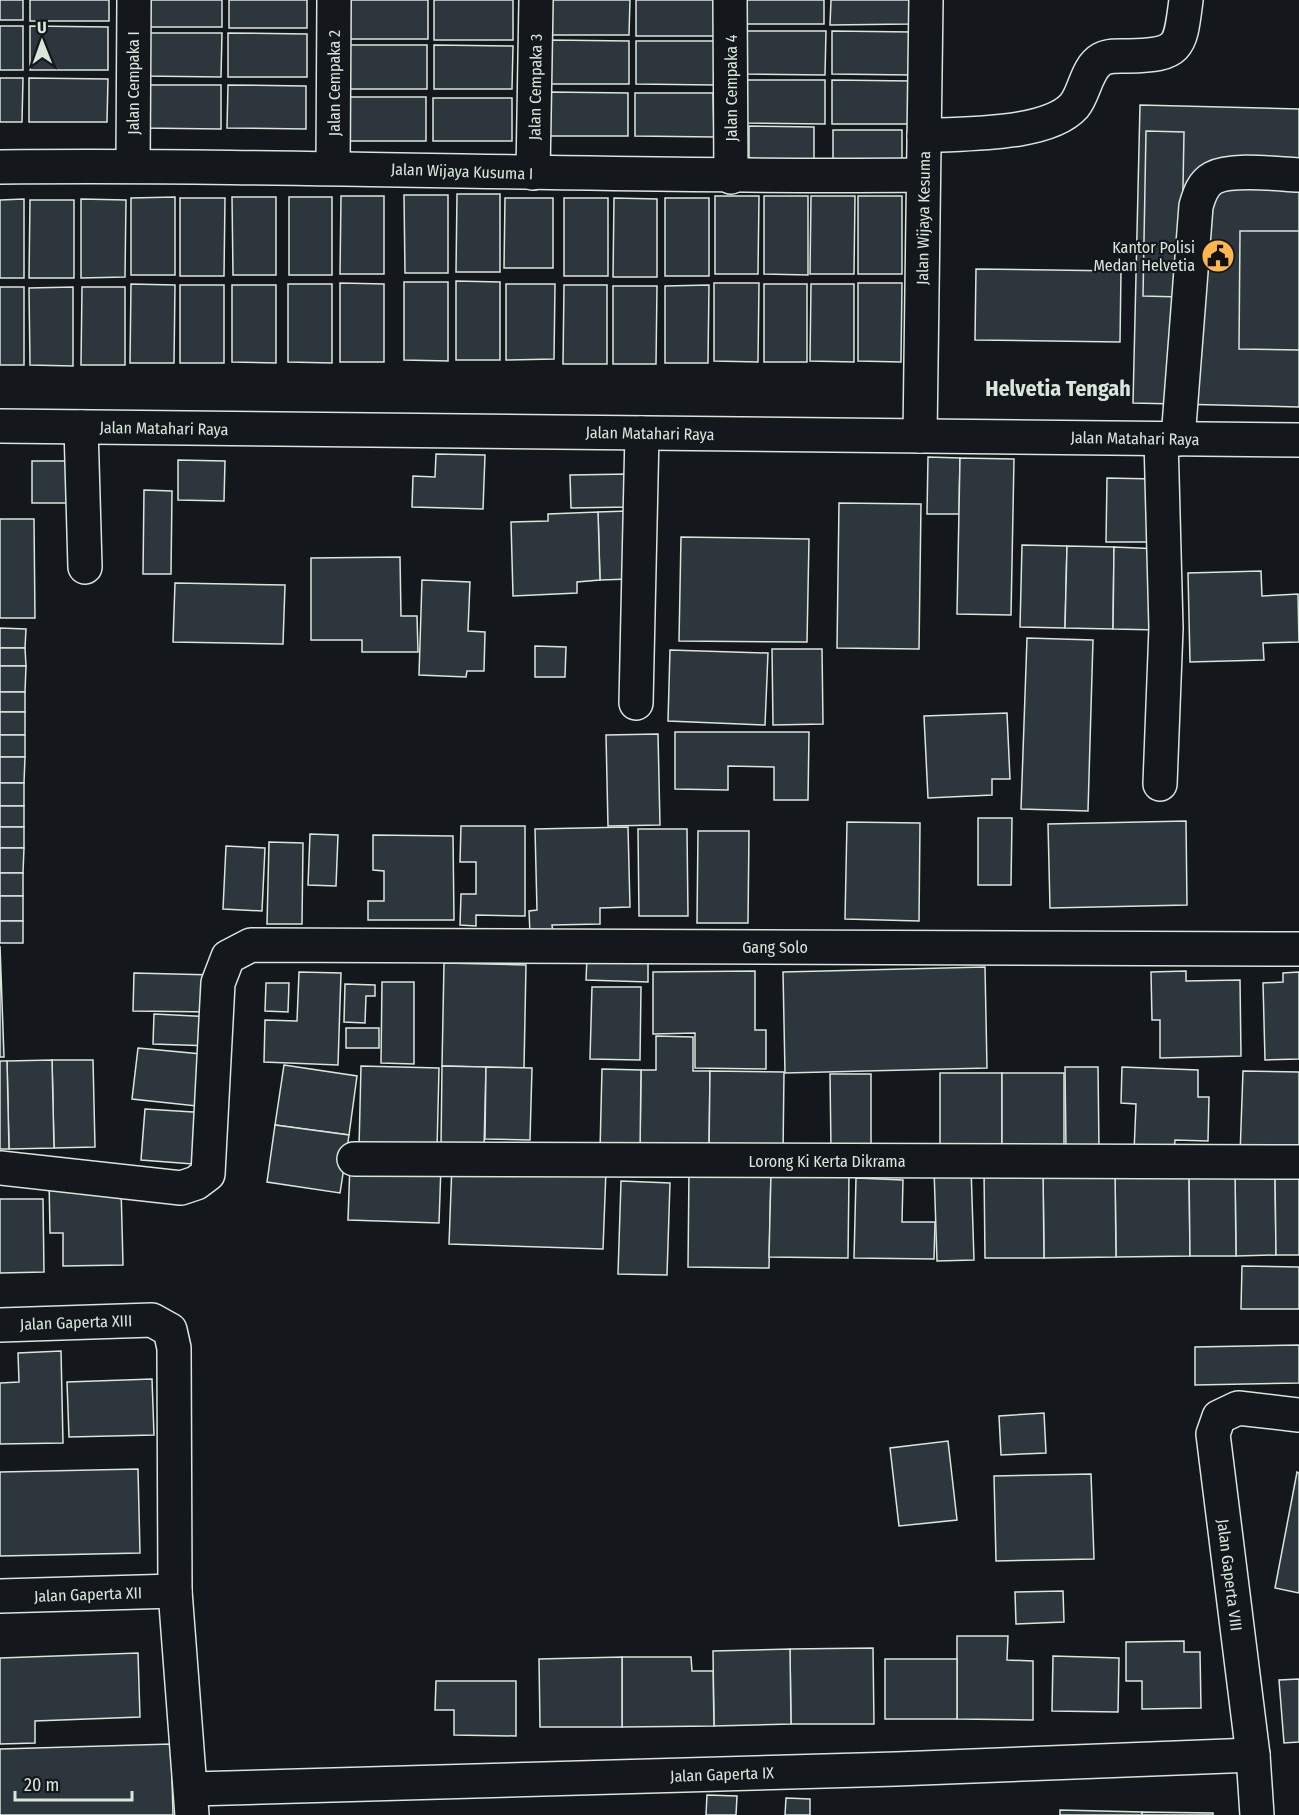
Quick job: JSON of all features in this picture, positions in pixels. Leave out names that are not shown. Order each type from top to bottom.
[{"type":"street","name":"Jalan Cempaka I","points":[[133,166],[134,0]]},
{"type":"street","name":"Jalan Cempaka 2","points":[[333,167],[334,0]]},
{"type":"street","name":"Jalan Cempaka 3","points":[[533,173],[536,0]]},
{"type":"street","name":"Jalan Cempaka 4","points":[[730,0],[731,177]]},
{"type":"street","name":"Jalan Wijaya Kesuma","points":[[920,436],[926,0]]},
{"type":"street","points":[[924,136],[1039,127],[1057,119],[1074,105],[1093,68],[1101,59],[1115,56],[1148,55],[1171,50],[1181,37],[1186,0]]},
{"type":"street","name":"Jalan Wijaya Kusuma I","points":[[0,167],[333,167],[731,177],[923,175]]},
{"type":"street","points":[[1160,784],[1166,628],[1169,439],[1196,206],[1201,191],[1212,179],[1228,173],[1299,175]]},
{"type":"street","name":"Jalan Matahari Raya","points":[[0,426],[1299,440]]},
{"type":"street","points":[[81,427],[85,567]]},
{"type":"street","points":[[636,703],[642,433]]},
{"type":"street","name":"Gang Solo","points":[[0,1168],[181,1188],[196,1183],[208,1174],[218,983],[228,957],[251,945],[1299,949]]},
{"type":"street","name":"Lorong Ki Kerta Dikrama","points":[[354,1159],[1299,1162]]},
{"type":"street","name":"Jalan Gaperta XIII","points":[[0,1325],[152,1320],[170,1330],[174,1348],[175,1591]]},
{"type":"street","name":"Jalan Gaperta VIII","points":[[1257,1815],[1253,1755],[1213,1434],[1219,1417],[1238,1408],[1299,1415]]},
{"type":"street","points":[[175,1591],[192,1802]]},
{"type":"street","name":"Jalan Gaperta XII","points":[[0,1596],[175,1591]]},
{"type":"street","name":"Jalan Gaperta IX","points":[[192,1802],[896,1769],[1253,1755]]},
{"type":"building","points":[[0,0],[23,0],[23,20],[0,20]]},
{"type":"building","points":[[30,0],[109,0],[109,21],[30,21]]},
{"type":"building","points":[[143,0],[222,0],[222,27],[144,27]]},
{"type":"building","points":[[229,0],[307,0],[307,28],[229,28]]},
{"type":"building","points":[[349,0],[428,0],[428,39],[349,39]]},
{"type":"building","points":[[434,0],[513,0],[513,40],[434,40]]},
{"type":"building","points":[[551,0],[630,0],[629,35],[551,35]]},
{"type":"building","points":[[636,0],[715,0],[714,36],[636,36]]},
{"type":"building","points":[[745,0],[824,0],[824,24],[745,24]]},
{"type":"building","points":[[831,0],[909,0],[909,24],[830,25]]},
{"type":"building","points":[[0,26],[23,26],[23,70],[0,70]]},
{"type":"building","points":[[30,26],[108,27],[108,70],[30,70]]},
{"type":"building","points":[[747,31],[826,31],[825,75],[747,74]]},
{"type":"building","points":[[832,31],[911,32],[911,75],[832,74]]},
{"type":"building","points":[[143,33],[222,33],[221,77],[143,76]]},
{"type":"building","points":[[228,33],[307,34],[307,77],[228,77]]},
{"type":"building","points":[[550,40],[629,41],[629,84],[550,84]]},
{"type":"building","points":[[636,41],[715,41],[714,85],[636,84]]},
{"type":"building","points":[[348,45],[427,45],[427,89],[349,89]]},
{"type":"building","points":[[434,45],[513,46],[512,89],[434,89]]},
{"type":"building","points":[[0,78],[23,78],[22,122],[0,122]]},
{"type":"building","points":[[29,78],[108,79],[107,122],[29,122]]},
{"type":"building","points":[[746,80],[825,80],[825,124],[746,123]]},
{"type":"building","points":[[832,80],[911,81],[910,124],[832,124]]},
{"type":"building","points":[[142,85],[221,85],[221,129],[142,128]]},
{"type":"building","points":[[228,85],[306,86],[306,129],[227,128]]},
{"type":"building","points":[[550,92],[628,93],[628,136],[549,136]]},
{"type":"building","points":[[635,93],[713,93],[714,137],[635,136]]},
{"type":"building","points":[[348,97],[426,97],[426,141],[347,141]]},
{"type":"building","points":[[433,98],[512,98],[512,141],[433,141]]},
{"type":"building","name":"Kantor Polisi Medan Helvetia","points":[[1140,105],[1299,109],[1299,407],[1133,403]]},
{"type":"building","points":[[749,126],[814,127],[814,161],[749,161]]},
{"type":"building","points":[[833,130],[902,130],[902,165],[833,164]]},
{"type":"building","points":[[1146,131],[1184,132],[1181,297],[1143,296]]},
{"type":"building","points":[[457,194],[500,194],[500,272],[456,272]]},
{"type":"building","points":[[404,195],[448,195],[448,273],[405,273]]},
{"type":"building","points":[[341,196],[384,196],[384,274],[340,274]]},
{"type":"building","points":[[715,196],[759,196],[758,274],[715,274]]},
{"type":"building","points":[[764,196],[808,196],[808,275],[764,274]]},
{"type":"building","points":[[811,196],[855,196],[854,274],[810,274]]},
{"type":"building","points":[[858,196],[902,196],[902,274],[858,274]]},
{"type":"building","points":[[175,197],[175,275],[131,275],[131,198]]},
{"type":"building","points":[[232,197],[276,197],[276,275],[233,275]]},
{"type":"building","points":[[289,197],[332,197],[332,275],[289,275]]},
{"type":"building","points":[[180,198],[225,198],[224,276],[180,276]]},
{"type":"building","points":[[505,198],[553,198],[553,268],[504,268]]},
{"type":"building","points":[[564,198],[608,198],[608,276],[564,276]]},
{"type":"building","points":[[614,198],[657,199],[657,277],[613,277]]},
{"type":"building","points":[[665,198],[709,198],[709,276],[665,276]]},
{"type":"building","points":[[24,199],[24,278],[0,278],[0,200]]},
{"type":"building","points":[[81,199],[126,200],[125,277],[81,278]]},
{"type":"building","points":[[30,200],[74,200],[74,278],[29,278]]},
{"type":"building","points":[[1240,231],[1299,231],[1299,350],[1239,349]]},
{"type":"building","points":[[976,269],[1121,271],[1120,342],[975,340]]},
{"type":"building","points":[[456,281],[500,282],[500,360],[456,360]]},
{"type":"building","points":[[404,282],[448,282],[448,361],[404,360]]},
{"type":"building","points":[[340,283],[384,284],[384,362],[340,362]]},
{"type":"building","points":[[714,283],[759,283],[758,362],[714,361]]},
{"type":"building","points":[[858,283],[902,283],[901,362],[858,361]]},
{"type":"building","points":[[131,284],[175,285],[174,363],[130,363]]},
{"type":"building","points":[[288,284],[332,284],[332,363],[288,362]]},
{"type":"building","points":[[506,284],[555,284],[554,359],[506,360]]},
{"type":"building","points":[[764,284],[807,284],[807,362],[764,362]]},
{"type":"building","points":[[811,284],[854,284],[854,362],[810,361]]},
{"type":"building","points":[[180,285],[224,285],[224,363],[180,363]]},
{"type":"building","points":[[232,285],[276,285],[276,363],[232,362]]},
{"type":"building","points":[[564,285],[607,285],[607,364],[563,364]]},
{"type":"building","points":[[709,285],[708,363],[665,363],[665,286]]},
{"type":"building","points":[[613,286],[657,286],[656,364],[613,364]]},
{"type":"building","points":[[0,287],[24,287],[24,365],[0,365]]},
{"type":"building","points":[[73,287],[73,366],[30,365],[29,288]]},
{"type":"building","points":[[82,287],[125,287],[125,365],[81,365]]},
{"type":"building","points":[[436,454],[485,455],[483,509],[412,507],[413,476],[435,477]]},
{"type":"building","points":[[928,457],[960,458],[959,514],[927,514]]},
{"type":"building","points":[[960,458],[1014,459],[1011,615],[957,614]]},
{"type":"building","points":[[178,460],[225,461],[224,501],[178,500]]},
{"type":"building","points":[[32,461],[77,461],[78,503],[32,503]]},
{"type":"building","points":[[629,474],[629,507],[571,508],[570,475]]},
{"type":"building","points":[[1107,478],[1155,479],[1154,542],[1106,542]]},
{"type":"building","points":[[144,490],[172,491],[171,574],[143,574]]},
{"type":"building","points":[[839,503],[921,504],[919,649],[837,648]]},
{"type":"building","points":[[628,511],[630,579],[600,580],[598,512]]},
{"type":"building","points":[[598,512],[600,580],[577,582],[577,593],[513,596],[511,522],[548,521],[548,514]]},
{"type":"building","points":[[0,519],[34,519],[35,618],[0,618]]},
{"type":"building","points":[[681,537],[809,539],[807,642],[679,641]]},
{"type":"building","points":[[1022,545],[1067,546],[1065,628],[1020,627]]},
{"type":"building","points":[[1067,546],[1114,547],[1113,629],[1065,628]]},
{"type":"building","points":[[1114,547],[1161,549],[1159,630],[1113,629]]},
{"type":"building","points":[[400,557],[401,616],[417,616],[418,652],[362,652],[362,640],[311,640],[311,558]]},
{"type":"building","points":[[1261,571],[1262,596],[1298,594],[1299,642],[1263,643],[1264,660],[1190,662],[1188,573]]},
{"type":"building","points":[[422,580],[470,582],[468,631],[485,632],[484,671],[467,671],[466,677],[419,675]]},
{"type":"building","points":[[175,583],[285,585],[283,644],[173,642]]},
{"type":"building","points":[[0,628],[26,629],[25,648],[0,648]]},
{"type":"building","points":[[1027,638],[1093,640],[1088,811],[1021,809]]},
{"type":"building","points":[[535,646],[566,647],[565,677],[535,677]]},
{"type":"building","points":[[0,648],[25,648],[26,666],[0,666]]},
{"type":"building","points":[[772,649],[822,649],[823,724],[773,725]]},
{"type":"building","points":[[670,650],[768,653],[765,725],[668,721]]},
{"type":"building","points":[[0,666],[26,666],[25,692],[0,692]]},
{"type":"building","points":[[0,692],[25,692],[25,712],[0,712]]},
{"type":"building","points":[[0,712],[25,712],[25,735],[0,735]]},
{"type":"building","points":[[1007,713],[1010,779],[992,779],[992,795],[928,798],[924,716]]},
{"type":"building","points":[[675,732],[809,732],[808,800],[774,800],[774,767],[728,766],[728,790],[675,789]]},
{"type":"building","points":[[658,734],[660,825],[608,826],[606,735]]},
{"type":"building","points":[[0,735],[25,735],[25,757],[0,757]]},
{"type":"building","points":[[0,757],[25,757],[24,783],[0,783]]},
{"type":"building","points":[[0,783],[24,783],[24,806],[0,806]]},
{"type":"building","points":[[0,806],[24,806],[24,827],[0,827]]},
{"type":"building","points":[[978,818],[1012,818],[1011,885],[978,885]]},
{"type":"building","points":[[1186,821],[1187,905],[1050,908],[1048,824]]},
{"type":"building","points":[[847,822],[920,823],[919,921],[845,919]]},
{"type":"building","points":[[461,826],[525,826],[525,916],[476,915],[476,926],[460,925],[461,894],[476,894],[476,862],[460,862]]},
{"type":"building","points":[[0,827],[24,827],[24,848],[0,848]]},
{"type":"building","points":[[628,827],[630,907],[600,908],[600,924],[552,925],[553,934],[530,934],[529,911],[537,910],[535,829]]},
{"type":"building","points":[[638,829],[687,829],[688,916],[639,916]]},
{"type":"building","points":[[698,831],[749,831],[748,923],[697,923]]},
{"type":"building","points":[[310,834],[338,835],[336,886],[308,885]]},
{"type":"building","points":[[373,835],[453,836],[454,920],[368,920],[368,901],[384,901],[384,871],[373,870]]},
{"type":"building","points":[[269,842],[303,843],[302,924],[267,924]]},
{"type":"building","points":[[226,846],[265,848],[262,911],[223,909]]},
{"type":"building","points":[[0,848],[24,848],[23,873],[0,873]]},
{"type":"building","points":[[0,873],[23,873],[23,896],[0,896]]},
{"type":"building","points":[[0,896],[23,896],[23,921],[0,921]]},
{"type":"building","points":[[0,921],[23,921],[23,943],[0,943]]},
{"type":"building","points":[[0,946],[4,1057],[0,1057]]},
{"type":"building","points":[[587,958],[648,959],[648,982],[586,980]]},
{"type":"building","points":[[444,963],[526,965],[524,1068],[442,1066]]},
{"type":"building","points":[[985,967],[987,1068],[785,1073],[783,972]]},
{"type":"building","points":[[755,971],[755,1030],[766,1030],[766,1069],[695,1068],[695,1033],[653,1034],[653,972]]},
{"type":"building","points":[[1186,971],[1186,981],[1240,980],[1241,1056],[1160,1058],[1160,1020],[1152,1020],[1151,972]]},
{"type":"building","points":[[299,972],[341,973],[338,1065],[264,1062],[265,1020],[297,1021]]},
{"type":"building","points":[[1299,972],[1299,1059],[1265,1060],[1263,983],[1283,982],[1283,973]]},
{"type":"building","points":[[134,973],[214,975],[213,1012],[133,1011]]},
{"type":"building","points":[[382,982],[414,982],[414,1064],[381,1063]]},
{"type":"building","points":[[266,983],[289,983],[288,1012],[265,1011]]},
{"type":"building","points":[[345,984],[375,985],[375,996],[366,996],[365,1023],[344,1022]]},
{"type":"building","points":[[592,987],[641,987],[640,1060],[590,1059]]},
{"type":"building","points":[[154,1014],[214,1017],[212,1046],[153,1044]]},
{"type":"building","points":[[346,1028],[379,1028],[379,1048],[346,1048]]},
{"type":"building","points":[[656,1036],[693,1037],[693,1071],[710,1071],[709,1153],[640,1152],[641,1070],[656,1070]]},
{"type":"building","points":[[138,1048],[212,1055],[206,1107],[132,1099]]},
{"type":"building","points":[[52,1060],[93,1060],[95,1147],[54,1148]]},
{"type":"building","points":[[52,1060],[54,1148],[9,1149],[7,1061]]},
{"type":"building","points":[[0,1061],[7,1061],[9,1149],[0,1149]]},
{"type":"building","points":[[284,1065],[357,1076],[349,1135],[275,1125]]},
{"type":"building","points":[[361,1066],[439,1068],[437,1150],[359,1148]]},
{"type":"building","points":[[442,1066],[486,1067],[484,1147],[441,1147]]},
{"type":"building","points":[[486,1067],[532,1068],[530,1140],[485,1139]]},
{"type":"building","points":[[1065,1067],[1098,1067],[1099,1150],[1066,1150]]},
{"type":"building","points":[[1122,1067],[1198,1070],[1198,1097],[1209,1097],[1208,1141],[1175,1140],[1174,1153],[1134,1152],[1136,1104],[1121,1103]]},
{"type":"building","points":[[602,1069],[641,1070],[640,1152],[600,1151]]},
{"type":"building","points":[[710,1071],[784,1072],[783,1154],[709,1153]]},
{"type":"building","points":[[1243,1071],[1299,1072],[1299,1157],[1240,1155]]},
{"type":"building","points":[[940,1073],[1002,1073],[1002,1149],[940,1149]]},
{"type":"building","points":[[1002,1073],[1064,1073],[1064,1149],[1002,1149]]},
{"type":"building","points":[[830,1074],[871,1074],[871,1150],[831,1150]]},
{"type":"building","points":[[145,1109],[209,1113],[206,1165],[141,1160]]},
{"type":"building","points":[[275,1125],[349,1135],[340,1193],[267,1182]]},
{"type":"building","points":[[350,1163],[441,1166],[439,1223],[348,1220]]},
{"type":"building","points":[[452,1164],[606,1170],[603,1249],[449,1244]]},
{"type":"building","points":[[971,1167],[974,1260],[937,1261],[934,1169]]},
{"type":"building","points":[[1275,1168],[1276,1255],[1236,1256],[1235,1169]]},
{"type":"building","points":[[1115,1169],[1189,1169],[1190,1256],[1116,1257]]},
{"type":"building","points":[[1115,1169],[1116,1257],[1044,1258],[1043,1170]]},
{"type":"building","points":[[1189,1169],[1235,1169],[1236,1256],[1190,1256]]},
{"type":"building","points":[[689,1170],[771,1172],[769,1268],[688,1267]]},
{"type":"building","points":[[984,1170],[1043,1170],[1044,1258],[985,1258]]},
{"type":"building","points":[[771,1172],[849,1173],[848,1258],[769,1257]]},
{"type":"building","points":[[1275,1176],[1299,1176],[1299,1255],[1276,1255]]},
{"type":"building","points":[[856,1178],[903,1180],[902,1222],[935,1222],[934,1259],[854,1258]]},
{"type":"building","points":[[49,1179],[121,1187],[123,1265],[63,1266],[63,1233],[50,1233]]},
{"type":"building","points":[[621,1181],[670,1183],[667,1275],[618,1274]]},
{"type":"building","points":[[0,1199],[43,1199],[44,1272],[0,1273]]},
{"type":"building","points":[[1242,1266],[1299,1267],[1299,1309],[1241,1309]]},
{"type":"building","points":[[1299,1345],[1299,1383],[1195,1385],[1195,1347]]},
{"type":"building","points":[[61,1351],[63,1443],[0,1444],[0,1383],[19,1382],[18,1353]]},
{"type":"building","points":[[152,1379],[154,1435],[69,1437],[67,1382]]},
{"type":"building","points":[[1044,1413],[1046,1453],[1001,1455],[999,1416]]},
{"type":"building","points":[[948,1441],[957,1520],[899,1526],[890,1448]]},
{"type":"building","points":[[138,1469],[140,1553],[0,1556],[0,1472]]},
{"type":"building","points":[[1297,1472],[1299,1473],[1299,1593],[1275,1588]]},
{"type":"building","points":[[1091,1474],[1094,1559],[996,1561],[994,1476]]},
{"type":"building","points":[[1063,1591],[1064,1622],[1016,1624],[1015,1592]]},
{"type":"building","points":[[957,1636],[1008,1636],[1007,1660],[1033,1661],[1033,1720],[957,1719]]},
{"type":"building","points":[[1184,1641],[1184,1652],[1200,1652],[1201,1708],[1142,1709],[1142,1681],[1126,1681],[1126,1642]]},
{"type":"building","points":[[873,1648],[874,1724],[791,1724],[790,1649]]},
{"type":"building","points":[[790,1649],[791,1724],[714,1726],[713,1651]]},
{"type":"building","points":[[138,1653],[140,1717],[35,1721],[35,1743],[0,1744],[0,1658]]},
{"type":"building","points":[[1053,1656],[1119,1658],[1118,1712],[1052,1711]]},
{"type":"building","points":[[622,1657],[691,1657],[692,1671],[713,1671],[714,1726],[622,1727]]},
{"type":"building","points":[[622,1657],[622,1727],[540,1727],[539,1659]]},
{"type":"building","points":[[885,1659],[957,1659],[957,1719],[885,1719]]},
{"type":"building","points":[[1299,1679],[1299,1742],[1284,1743],[1279,1680]]},
{"type":"building","points":[[436,1681],[516,1681],[516,1736],[454,1735],[454,1710],[435,1710]]},
{"type":"building","points":[[171,1744],[173,1815],[0,1815],[0,1749]]},
{"type":"building","points":[[707,1795],[737,1796],[736,1815],[706,1815]]},
{"type":"building","points":[[786,1798],[810,1799],[810,1815],[785,1815]]},
{"type":"building","points":[[1060,1810],[1142,1812],[1142,1815],[1060,1815]]},
{"type":"building","points":[[1142,1812],[1213,1813],[1213,1815],[1142,1815]]},
{"type":"place","name":"Kantor Polisi Medan Helvetia","points":[[1218,256]]},
{"type":"district","name":"Helvetia Tengah","points":[[1058,388]]}]
